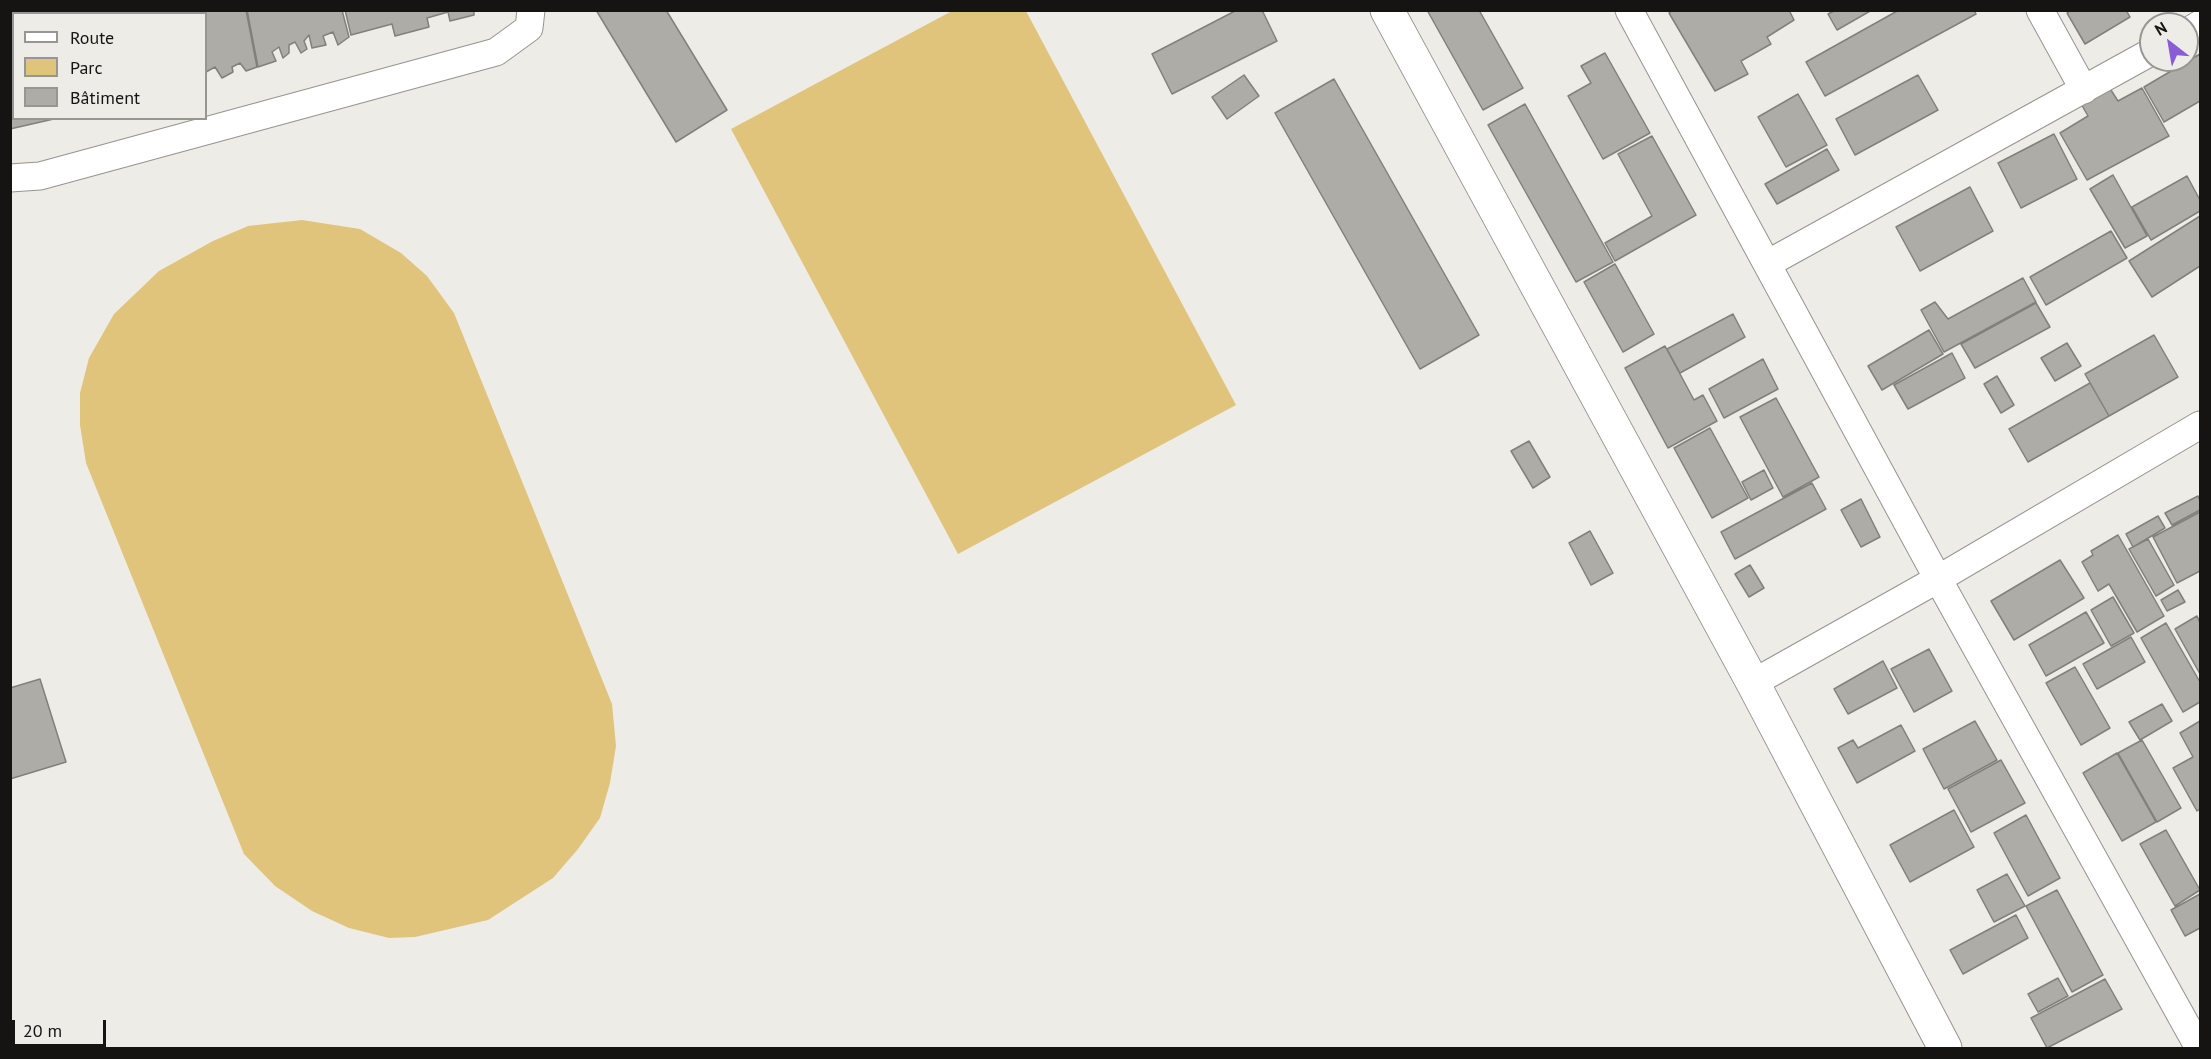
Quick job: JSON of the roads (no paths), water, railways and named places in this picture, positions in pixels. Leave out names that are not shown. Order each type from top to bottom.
[{"type":"street","points":[[10,178],[40,176],[496,52],[529,28],[531,10]]},
{"type":"street","points":[[1387,10],[1753,682],[1945,1048]]},
{"type":"street","points":[[1629,10],[1938,579],[2199,1048]]},
{"type":"street","points":[[2040,10],[2084,90]]},
{"type":"street","points":[[1767,264],[2139,59]]},
{"type":"street","points":[[1753,682],[1938,579],[2200,425]]}]
